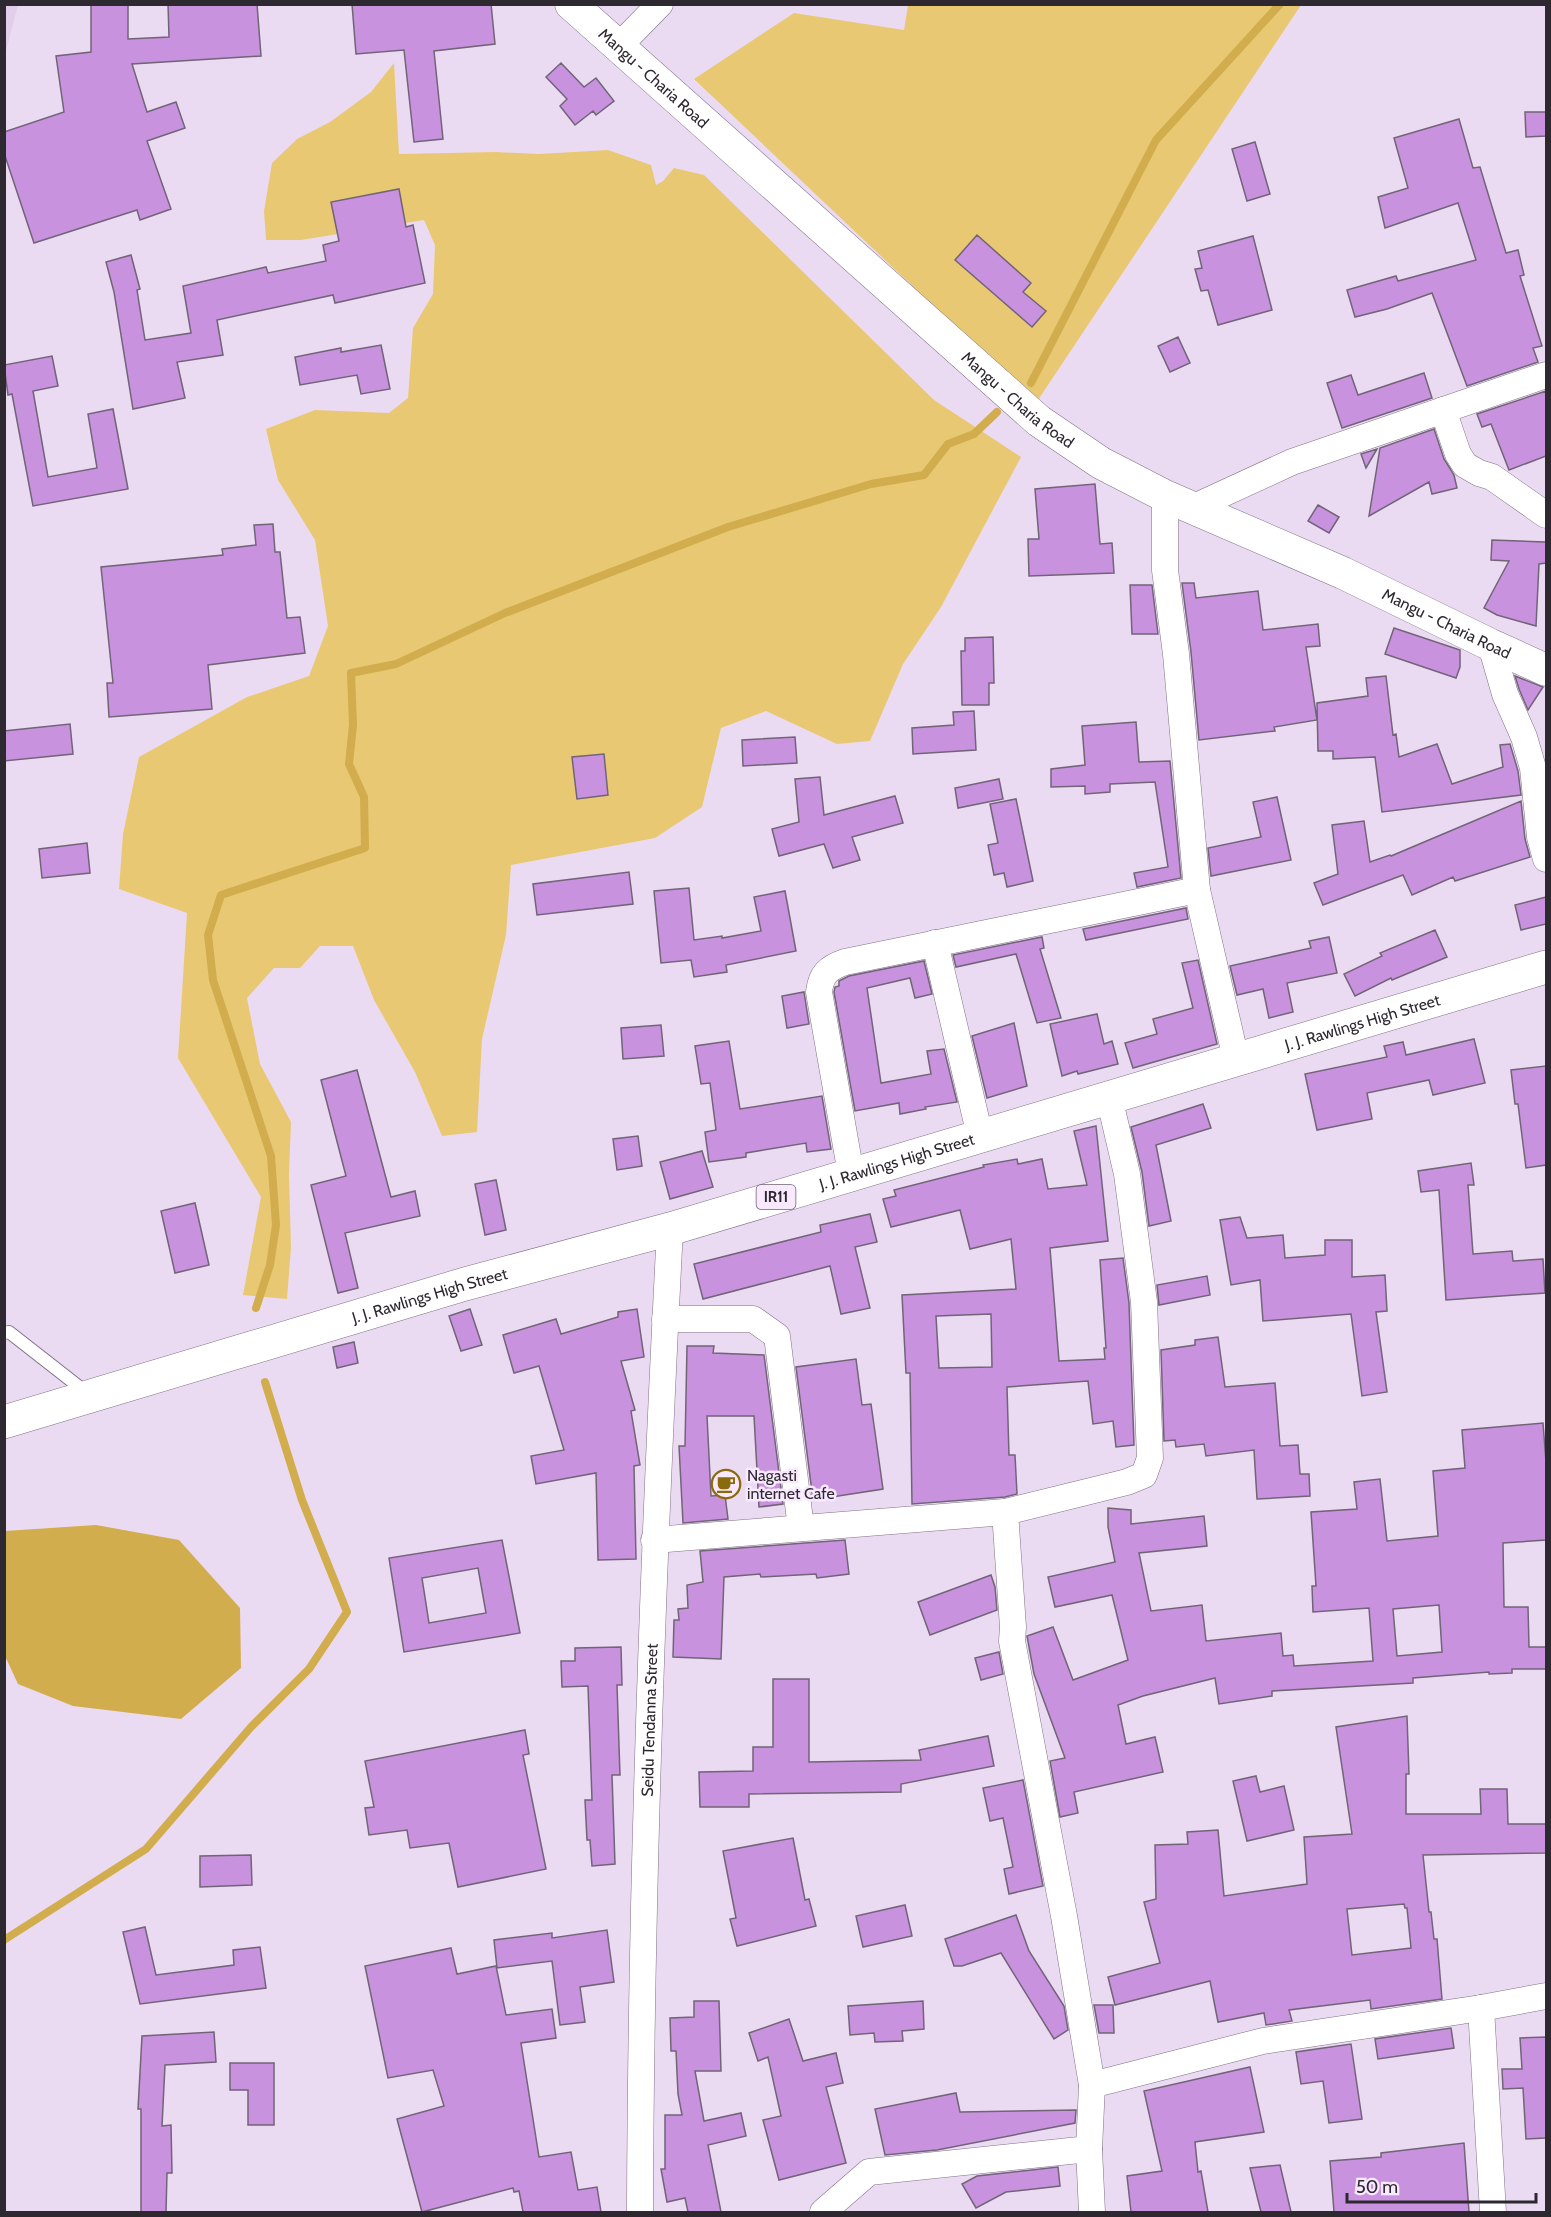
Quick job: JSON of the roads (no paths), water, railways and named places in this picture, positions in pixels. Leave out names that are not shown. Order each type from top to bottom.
[{"type":"main road","name":"J. J. Rawlings High Street","points":[[4,1422],[444,1290],[670,1229],[1546,967]]},
{"type":"street","name":"Mangu - Charia Road","points":[[571,4],[1039,421],[1101,463],[1179,502],[1343,573],[1546,670]]},
{"type":"street","points":[[618,47],[660,4]]},
{"type":"street","points":[[1236,1059],[1197,890],[1176,654],[1165,570],[1179,502],[1546,375]]},
{"type":"street","points":[[1443,410],[1458,454],[1465,465],[1492,477],[1546,514]]},
{"type":"street","points":[[1491,645],[1505,694],[1524,737],[1533,768],[1540,837],[1546,859]]},
{"type":"street","points":[[851,1174],[819,992],[821,978],[831,967],[935,943],[1197,890]]},
{"type":"street","points":[[935,943],[980,1136]]},
{"type":"street","points":[[654,1540],[1005,1512],[1126,1482],[1143,1475],[1150,1458],[1144,1302],[1126,1174],[1109,1097]]},
{"type":"street","name":"Seidu Tendanna Street","points":[[640,2212],[640,2016],[654,1540],[670,1229]]},
{"type":"street","points":[[665,1319],[753,1319],[777,1336],[801,1528]]},
{"type":"street","points":[[1005,1512],[1012,1641],[1064,1916],[1092,2085],[1089,2149],[1092,2212]]},
{"type":"street","points":[[1092,2085],[1263,2041],[1546,1996]]},
{"type":"street","points":[[1481,2008],[1493,2212]]},
{"type":"street","points":[[823,2212],[869,2172],[1089,2149]]},
{"type":"lane","points":[[6,1331],[90,1396]]},
{"type":"waterway","points":[[1031,383],[1156,140],[1280,4]]},
{"type":"waterway","points":[[256,1308],[270,1265],[276,1225],[271,1156],[213,980],[208,935],[221,895],[365,848],[364,797],[349,764],[353,725],[351,673],[396,664],[505,613],[728,527],[871,484],[924,475],[948,444],[974,434],[997,412]]},
{"type":"waterway","points":[[4,1940],[146,1849],[251,1727],[309,1669],[347,1612],[302,1500],[265,1382]]},
{"type":"place","name":"Nagasti internet Cafe","points":[[726,1484]]}]
